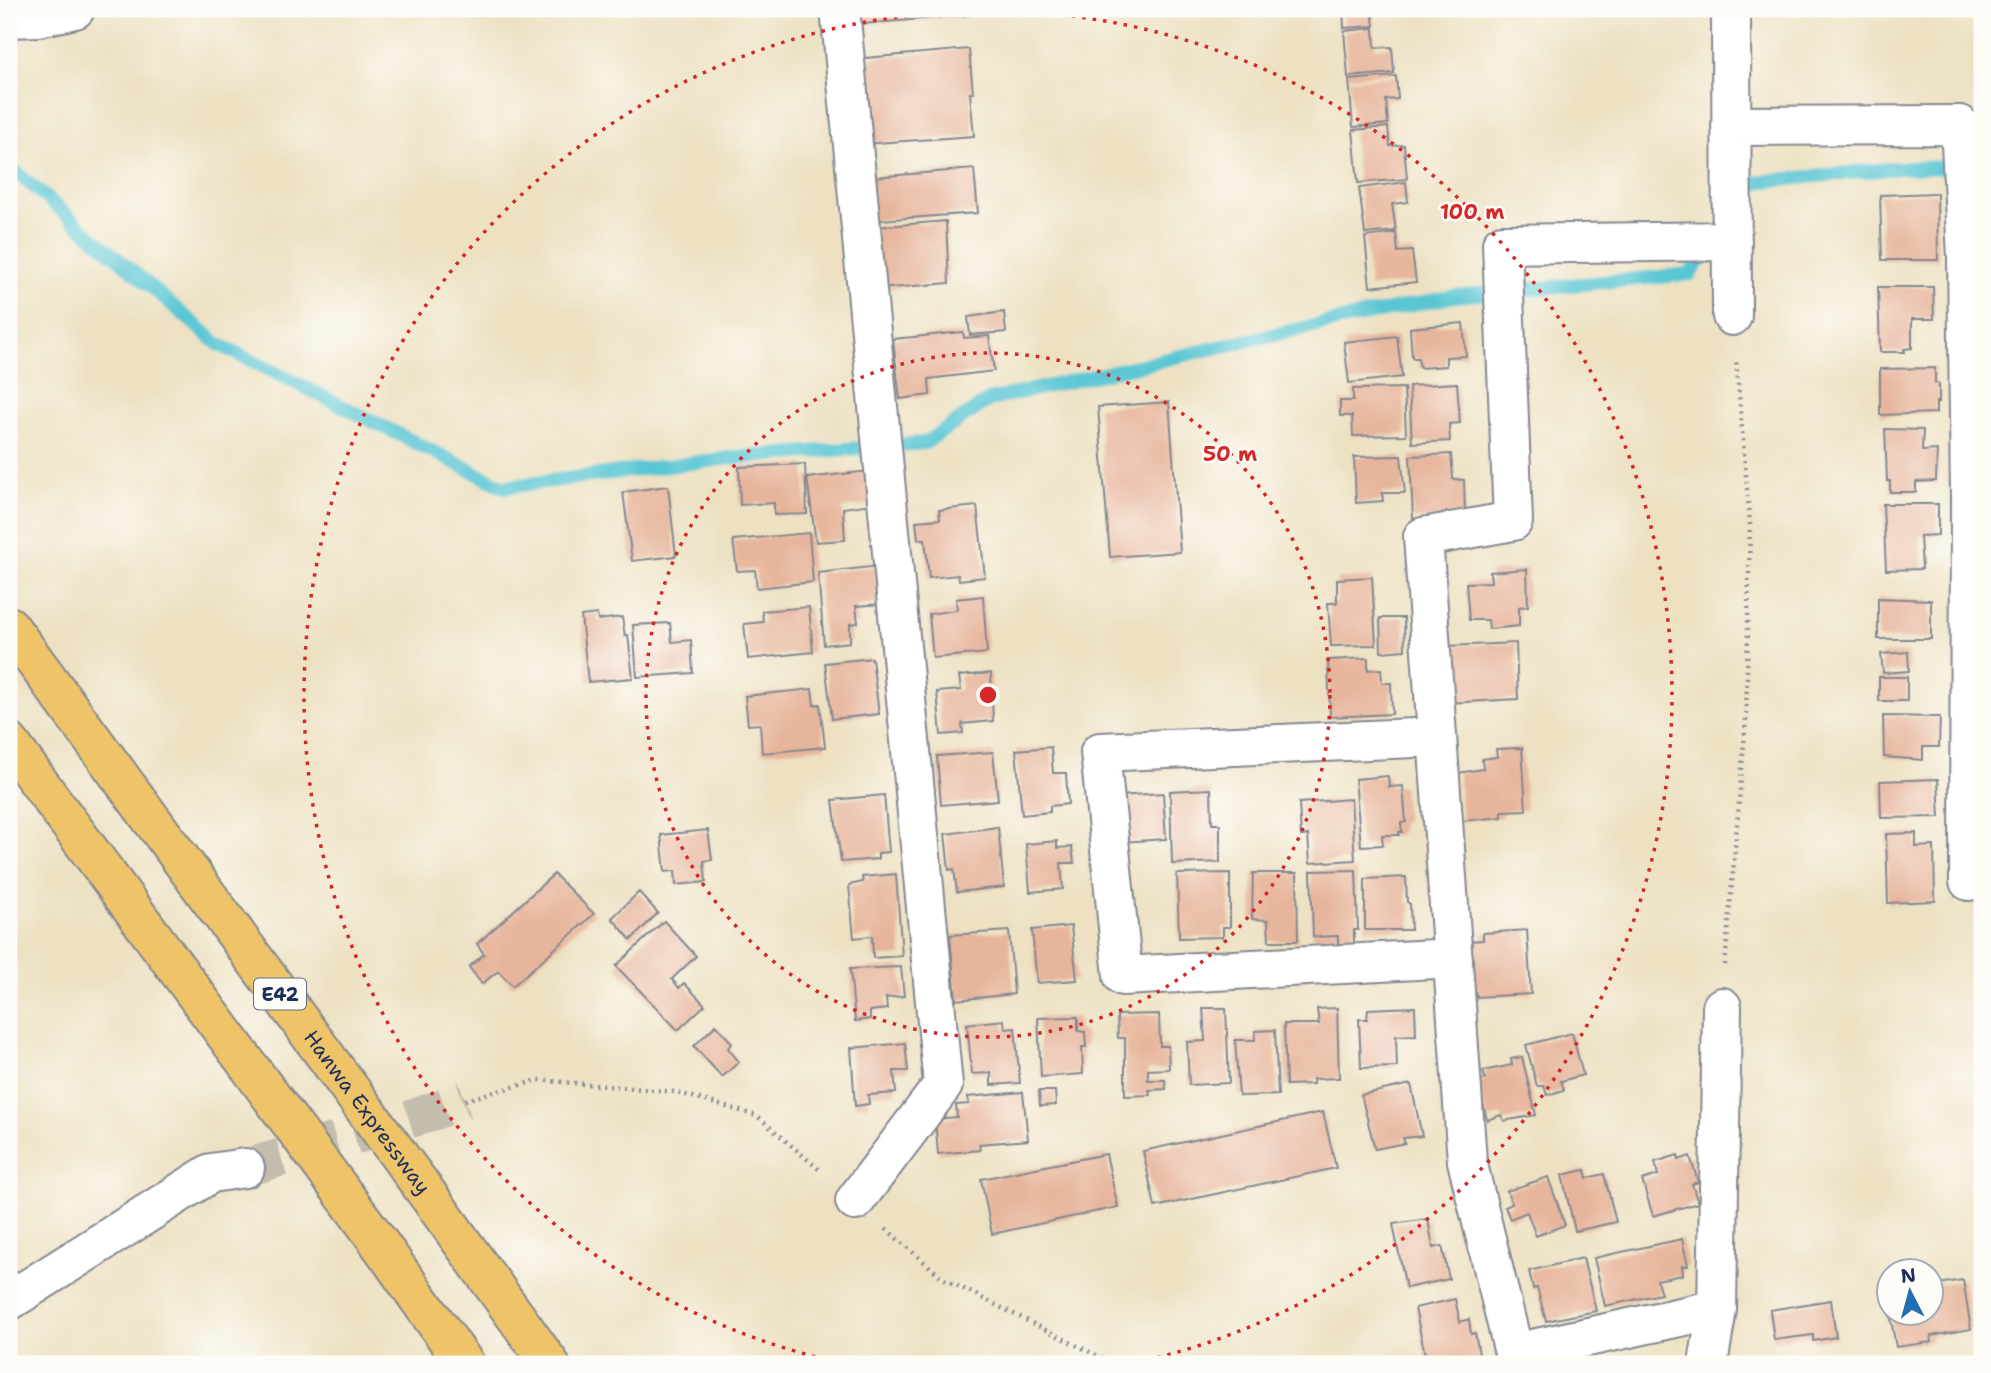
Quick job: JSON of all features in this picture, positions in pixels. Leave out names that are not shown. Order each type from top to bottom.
[{"type":"highway","name":"Hanwa Expressway","points":[[9,626],[550,1364]]},
{"type":"highway","points":[[9,741],[370,1230],[465,1364]]},
{"type":"street","points":[[9,18],[39,18],[75,9]]},
{"type":"street","points":[[841,9],[943,1085],[855,1201]]},
{"type":"street","points":[[1731,9],[1732,316]]},
{"type":"street","points":[[1731,126],[1959,125],[1976,499],[1976,743],[1969,881]]},
{"type":"street","points":[[1717,1309],[1514,1353],[1467,1161],[1423,537],[1513,521],[1502,244],[1732,241]]},
{"type":"street","points":[[1437,737],[1100,752],[1123,976],[1453,958]]},
{"type":"street","points":[[1708,1364],[1717,1309],[1722,1007]]},
{"type":"street","points":[[9,1301],[211,1173],[245,1168]]},
{"type":"path","points":[[1722,1007],[1746,720],[1750,523],[1732,316]]},
{"type":"path","points":[[466,1100],[540,1080],[676,1092],[757,1116],[944,1279],[1114,1364]]},
{"type":"building","points":[[849,9],[970,9],[970,15],[850,25]]},
{"type":"building","points":[[1343,9],[1372,9],[1374,26],[1344,28]]},
{"type":"building","points":[[1374,28],[1375,48],[1392,47],[1394,73],[1348,77],[1344,31]]},
{"type":"building","points":[[969,49],[974,136],[863,144],[854,59]]},
{"type":"building","points":[[1396,76],[1398,99],[1386,100],[1388,124],[1353,127],[1349,80]]},
{"type":"building","points":[[1388,127],[1390,146],[1404,145],[1407,179],[1358,183],[1353,130]]},
{"type":"building","points":[[974,169],[978,213],[865,221],[861,178]]},
{"type":"building","points":[[1406,182],[1408,202],[1392,204],[1396,231],[1365,234],[1359,188]]},
{"type":"building","points":[[1937,193],[1938,260],[1882,260],[1880,195]]},
{"type":"building","points":[[946,221],[949,283],[879,289],[874,227]]},
{"type":"building","points":[[1396,233],[1398,252],[1412,251],[1416,282],[1370,287],[1365,237]]},
{"type":"building","points":[[1878,287],[1933,287],[1934,319],[1912,319],[1912,348],[1904,349],[1905,352],[1880,352]]},
{"type":"building","points":[[1004,312],[1006,332],[970,335],[968,317]]},
{"type":"building","points":[[1463,323],[1466,356],[1446,357],[1446,366],[1420,368],[1418,358],[1412,358],[1410,328]]},
{"type":"building","points":[[963,332],[964,338],[989,336],[994,371],[929,379],[930,395],[900,399],[893,339]]},
{"type":"building","points":[[1397,336],[1402,377],[1349,383],[1344,342]]},
{"type":"building","points":[[1935,368],[1935,383],[1939,384],[1936,413],[1880,415],[1880,369]]},
{"type":"building","points":[[1457,383],[1460,423],[1449,424],[1450,441],[1412,443],[1409,386]]},
{"type":"building","points":[[1404,388],[1406,435],[1353,436],[1352,416],[1340,416],[1340,401],[1353,401],[1353,389]]},
{"type":"building","points":[[1169,402],[1180,552],[1110,557],[1098,407]]},
{"type":"building","points":[[1885,429],[1923,430],[1922,451],[1937,450],[1936,481],[1916,482],[1916,492],[1890,492],[1890,481],[1887,481]]},
{"type":"building","points":[[1451,454],[1453,479],[1464,480],[1465,514],[1442,519],[1413,519],[1410,456]]},
{"type":"building","points":[[1401,456],[1405,493],[1382,493],[1383,501],[1356,503],[1354,457]]},
{"type":"building","points":[[805,464],[807,514],[774,515],[774,503],[740,505],[739,467]]},
{"type":"building","points":[[869,471],[872,504],[843,508],[845,540],[816,542],[807,478]]},
{"type":"building","points":[[668,486],[676,556],[632,561],[623,492]]},
{"type":"building","points":[[1883,504],[1938,504],[1938,535],[1920,536],[1922,569],[1886,570]]},
{"type":"building","points":[[977,506],[985,577],[959,580],[958,575],[929,578],[925,539],[918,539],[916,521],[940,519],[939,510]]},
{"type":"building","points":[[809,533],[813,582],[757,588],[755,570],[737,571],[733,540]]},
{"type":"building","points":[[879,566],[882,604],[856,606],[858,623],[850,624],[850,642],[824,645],[818,573]]},
{"type":"building","points":[[1527,569],[1528,606],[1519,607],[1519,626],[1489,629],[1488,620],[1469,620],[1466,583],[1491,582],[1490,572]]},
{"type":"building","points":[[1372,577],[1376,645],[1331,646],[1328,603],[1337,603],[1337,579]]},
{"type":"building","points":[[983,596],[987,653],[933,658],[929,614],[957,610],[956,599]]},
{"type":"building","points":[[1878,598],[1931,600],[1931,639],[1878,639]]},
{"type":"building","points":[[809,607],[813,652],[748,659],[744,624],[763,622],[762,611]]},
{"type":"building","points":[[597,614],[598,620],[622,617],[625,636],[628,635],[633,678],[588,682],[581,616]]},
{"type":"building","points":[[1380,618],[1404,618],[1405,650],[1381,652]]},
{"type":"building","points":[[670,623],[672,642],[691,640],[693,673],[637,677],[633,625]]},
{"type":"building","points":[[1516,643],[1518,699],[1449,703],[1446,646]]},
{"type":"building","points":[[1908,652],[1909,671],[1883,673],[1881,654]]},
{"type":"building","points":[[872,658],[879,714],[832,719],[825,663]]},
{"type":"building","points":[[1368,658],[1368,670],[1381,669],[1382,683],[1391,683],[1392,714],[1330,717],[1328,660]]},
{"type":"building","points":[[991,673],[993,721],[962,724],[963,733],[941,735],[937,692],[961,690],[959,676]]},
{"type":"building","points":[[1879,677],[1907,677],[1907,701],[1879,701]]},
{"type":"building","points":[[812,689],[814,705],[820,704],[825,747],[762,753],[760,724],[748,725],[745,696]]},
{"type":"building","points":[[1883,716],[1940,717],[1939,747],[1923,747],[1923,760],[1884,757]]},
{"type":"building","points":[[1051,747],[1053,773],[1066,773],[1068,804],[1050,806],[1050,812],[1022,815],[1016,750]]},
{"type":"building","points":[[1522,748],[1526,810],[1502,811],[1502,817],[1462,821],[1458,773],[1483,769],[1482,759],[1497,757],[1496,749]]},
{"type":"building","points":[[993,752],[998,800],[941,805],[937,756]]},
{"type":"building","points":[[1388,776],[1389,787],[1403,786],[1406,822],[1401,823],[1402,832],[1399,832],[1399,835],[1382,835],[1383,845],[1361,846],[1355,779]]},
{"type":"building","points":[[1938,779],[1940,817],[1881,818],[1880,781]]},
{"type":"building","points":[[1211,789],[1212,824],[1220,824],[1220,862],[1172,864],[1170,791]]},
{"type":"building","points":[[1163,793],[1166,839],[1121,842],[1118,796]]},
{"type":"building","points":[[884,795],[889,852],[878,853],[878,859],[841,862],[833,800]]},
{"type":"building","points":[[1351,799],[1355,860],[1310,863],[1308,835],[1301,836],[1299,803]]},
{"type":"building","points":[[998,827],[1004,887],[957,892],[954,869],[949,870],[945,834]]},
{"type":"building","points":[[708,830],[712,860],[704,861],[706,882],[676,885],[675,871],[665,872],[661,835]]},
{"type":"building","points":[[1916,833],[1916,847],[1934,846],[1935,901],[1888,903],[1886,834]]},
{"type":"building","points":[[1057,841],[1057,848],[1072,847],[1074,863],[1061,863],[1063,889],[1030,892],[1026,844]]},
{"type":"building","points":[[1356,870],[1358,930],[1354,930],[1354,944],[1338,945],[1338,936],[1313,937],[1311,871]]},
{"type":"building","points":[[1230,873],[1230,927],[1223,927],[1223,937],[1179,938],[1177,874]]},
{"type":"building","points":[[1253,873],[1297,873],[1298,941],[1269,941],[1268,920],[1252,919]]},
{"type":"building","points":[[554,874],[594,914],[513,986],[498,971],[482,984],[469,967],[484,954],[477,944]]},
{"type":"building","points":[[896,874],[902,956],[873,958],[872,936],[854,938],[849,885],[863,882],[862,877]]},
{"type":"building","points":[[1406,877],[1411,930],[1365,930],[1365,879]]},
{"type":"building","points":[[639,892],[658,913],[631,940],[612,918]]},
{"type":"building","points":[[664,921],[696,956],[672,979],[679,988],[684,983],[705,1005],[678,1030],[616,966]]},
{"type":"building","points":[[1071,926],[1077,980],[1037,983],[1032,930]]},
{"type":"building","points":[[1527,930],[1531,994],[1476,997],[1476,993],[1470,993],[1467,941],[1483,940],[1483,933]]},
{"type":"building","points":[[1009,931],[1014,994],[956,1000],[950,935]]},
{"type":"building","points":[[901,967],[904,996],[886,998],[887,1009],[870,1011],[870,1019],[855,1021],[850,969]]},
{"type":"building","points":[[1415,1007],[1416,1035],[1396,1036],[1397,1067],[1361,1068],[1359,1019],[1367,1019],[1368,1009]]},
{"type":"building","points":[[1203,1008],[1226,1008],[1229,1083],[1189,1085],[1187,1042],[1205,1041]]},
{"type":"building","points":[[1337,1008],[1339,1078],[1313,1079],[1313,1084],[1286,1085],[1284,1024],[1319,1024],[1317,1009]]},
{"type":"building","points":[[1159,1014],[1160,1046],[1168,1046],[1169,1069],[1148,1070],[1148,1080],[1165,1080],[1166,1089],[1149,1090],[1150,1095],[1125,1096],[1125,1038],[1118,1038],[1117,1015]]},
{"type":"building","points":[[1078,1017],[1078,1031],[1085,1032],[1086,1047],[1082,1047],[1083,1074],[1041,1077],[1038,1018]]},
{"type":"building","points":[[1004,1020],[1005,1029],[1015,1028],[1020,1083],[991,1085],[991,1073],[972,1074],[967,1024]]},
{"type":"building","points":[[716,1025],[732,1043],[728,1048],[739,1062],[722,1077],[694,1046]]},
{"type":"building","points":[[1275,1030],[1278,1095],[1239,1096],[1235,1040],[1255,1040],[1255,1031]]},
{"type":"building","points":[[1572,1033],[1583,1075],[1561,1081],[1564,1090],[1547,1095],[1544,1086],[1537,1086],[1526,1045]]},
{"type":"building","points":[[905,1043],[908,1071],[894,1071],[896,1093],[868,1095],[869,1104],[855,1106],[851,1048]]},
{"type":"building","points":[[1522,1057],[1536,1115],[1504,1121],[1501,1115],[1487,1120],[1478,1083],[1485,1079],[1483,1071],[1512,1065],[1511,1059]]},
{"type":"building","points":[[1411,1084],[1422,1136],[1403,1138],[1405,1143],[1375,1149],[1361,1095]]},
{"type":"building","points":[[1039,1091],[1055,1091],[1056,1105],[1040,1106]]},
{"type":"building","points":[[1023,1092],[1028,1140],[979,1144],[980,1150],[938,1154],[935,1119],[957,1117],[956,1105],[969,1104],[968,1097]]},
{"type":"building","points":[[1323,1112],[1336,1168],[1155,1207],[1143,1151]]},
{"type":"building","points":[[1106,1154],[1118,1207],[992,1234],[981,1179]]},
{"type":"building","points":[[1678,1155],[1679,1160],[1690,1156],[1698,1182],[1692,1184],[1698,1203],[1653,1216],[1642,1180],[1658,1175],[1655,1162]]},
{"type":"building","points":[[1585,1170],[1587,1178],[1604,1174],[1616,1222],[1575,1231],[1562,1175]]},
{"type":"building","points":[[1548,1177],[1565,1225],[1536,1236],[1527,1212],[1510,1219],[1505,1207],[1512,1204],[1507,1191]]},
{"type":"building","points":[[1428,1219],[1433,1248],[1442,1246],[1449,1279],[1406,1288],[1393,1224]]},
{"type":"building","points":[[1682,1239],[1688,1266],[1682,1266],[1683,1275],[1657,1280],[1661,1294],[1605,1306],[1594,1258]]},
{"type":"building","points":[[1583,1258],[1596,1311],[1546,1321],[1537,1288],[1533,1289],[1529,1271]]},
{"type":"building","points":[[1982,1273],[1982,1307],[1981,1307],[1976,1274]]},
{"type":"building","points":[[1963,1280],[1971,1329],[1931,1336],[1932,1342],[1896,1347],[1893,1328],[1946,1328],[1946,1283]]},
{"type":"building","points":[[1455,1299],[1460,1322],[1469,1319],[1471,1334],[1475,1333],[1480,1359],[1456,1364],[1427,1364],[1415,1308]]},
{"type":"building","points":[[1831,1300],[1836,1337],[1813,1341],[1813,1335],[1774,1340],[1770,1310]]},
{"type":"waterway","points":[[9,166],[218,344],[504,487],[730,458],[925,443],[989,400],[1455,296],[1690,274],[1710,246]]},
{"type":"waterway","points":[[1740,204],[1756,182],[1899,168],[1982,167]]},
{"type":"tunnel","points":[[245,1168],[465,1100]]}]
